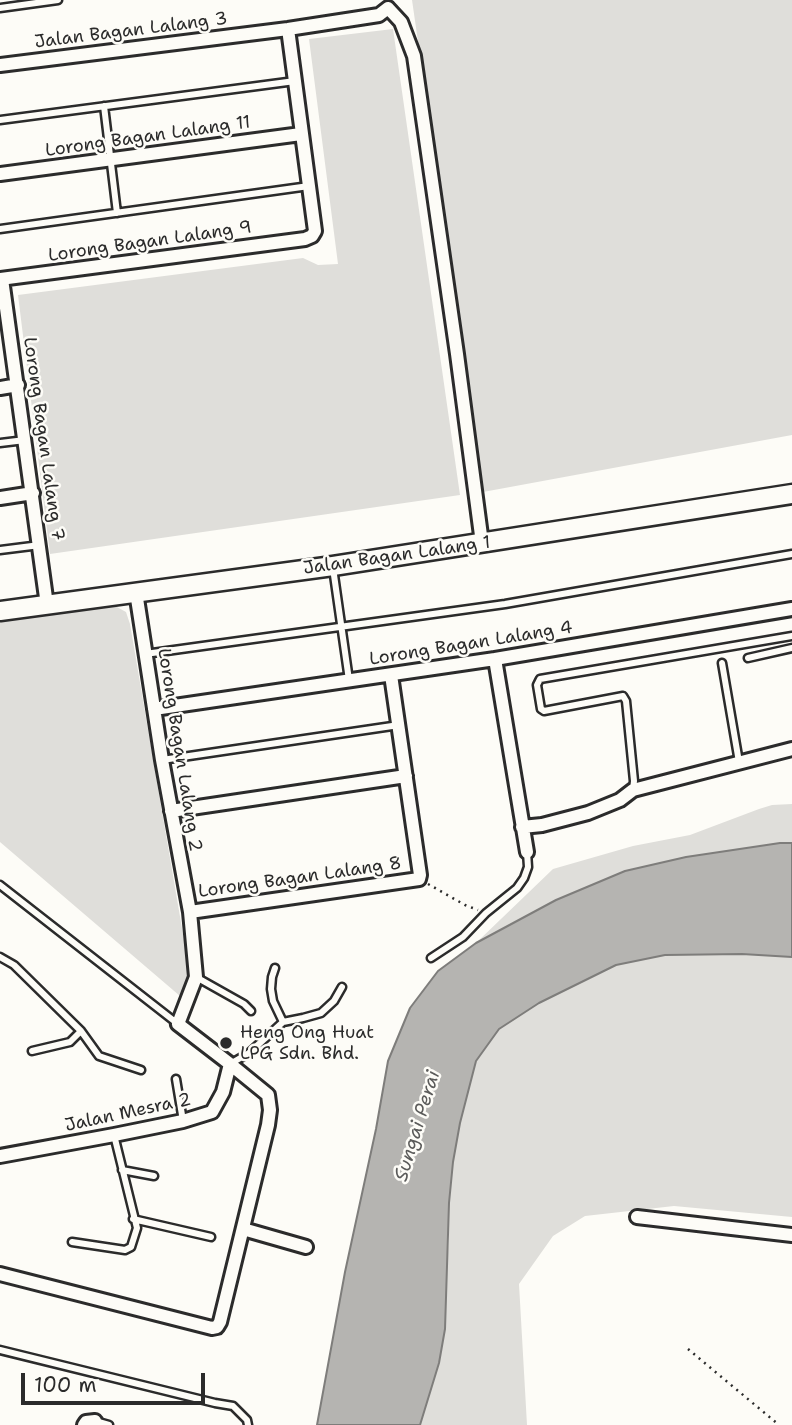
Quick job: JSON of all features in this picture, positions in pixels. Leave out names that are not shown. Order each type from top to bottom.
[{"type":"main road","name":"Jalan Bagan Lalang 1","points":[[0,611],[333,566],[792,494]]},
{"type":"street","name":"Jalan Bagan Lalang 3","points":[[0,65],[379,15],[389,4]]},
{"type":"street","points":[[389,4],[401,22],[414,56],[482,543]]},
{"type":"street","points":[[288,29],[309,187]]},
{"type":"street","name":"Lorong Bagan Lalang 11","points":[[0,174],[301,134]]},
{"type":"street","name":"Lorong Bagan Lalang 9","points":[[1,279],[305,239],[315,231],[309,187]]},
{"type":"street","name":"Lorong Bagan Lalang 7","points":[[1,279],[5,336],[18,386],[47,604]]},
{"type":"street","points":[[0,388],[18,386]]},
{"type":"street","points":[[0,498],[33,494]]},
{"type":"street","name":"Lorong Bagan Lalang 2","points":[[136,592],[162,760],[190,912],[196,977]]},
{"type":"street","name":"Lorong Bagan Lalang 4","points":[[154,709],[495,659],[792,610]]},
{"type":"street","points":[[495,659],[527,852]]},
{"type":"street","name":"Lorong Bagan Lalang 8","points":[[190,912],[419,879],[407,776],[391,675]]},
{"type":"street","points":[[522,827],[542,825],[588,813],[620,800],[633,790],[792,749]]},
{"type":"street","points":[[171,811],[407,776]]},
{"type":"street","points":[[0,1274],[212,1328],[220,1322],[270,1110],[268,1095],[178,1024],[196,977]]},
{"type":"street","name":"Jalan Mesra 2","points":[[0,1156],[183,1121],[212,1112],[223,1092],[230,1063]]},
{"type":"street","points":[[637,1217],[792,1235]]},
{"type":"street","points":[[243,1229],[306,1247]]},
{"type":"lane","points":[[0,8],[58,0]]},
{"type":"lane","points":[[0,120],[295,81]]},
{"type":"lane","points":[[104,106],[117,213]]},
{"type":"lane","points":[[0,229],[309,187]]},
{"type":"lane","points":[[0,443],[25,440]]},
{"type":"lane","points":[[0,550],[40,545]]},
{"type":"lane","points":[[145,654],[505,604],[792,554]]},
{"type":"lane","points":[[333,566],[349,680]]},
{"type":"lane","points":[[633,790],[626,701],[623,696],[544,711],[541,709],[537,685],[540,679],[792,636]]},
{"type":"lane","points":[[748,658],[792,648]]},
{"type":"lane","points":[[723,663],[739,762]]},
{"type":"lane","points":[[162,760],[399,725]]},
{"type":"lane","points":[[431,958],[463,937],[517,888],[528,867],[527,852]]},
{"type":"lane","points":[[0,885],[178,1024]]},
{"type":"lane","points":[[0,957],[14,965],[81,1031],[99,1056],[141,1070]]},
{"type":"lane","points":[[275,968],[271,977],[271,989],[273,1001],[283,1022]]},
{"type":"lane","points":[[196,977],[244,1004],[251,1011]]},
{"type":"lane","points":[[230,1063],[249,1053],[283,1022],[321,1013],[334,1001],[342,987]]},
{"type":"lane","points":[[33,1051],[70,1042],[81,1031]]},
{"type":"lane","points":[[176,1079],[183,1121]]},
{"type":"lane","points":[[72,1242],[125,1250],[131,1247],[137,1228],[114,1135]]},
{"type":"lane","points":[[122,1170],[154,1176]]},
{"type":"lane","points":[[134,1219],[211,1237]]},
{"type":"lane","points":[[0,1350],[233,1406],[247,1420],[248,1425]]},
{"type":"lane","points":[[89,1423],[109,1425]]},
{"type":"path","points":[[419,879],[486,914]]},
{"type":"path","points":[[688,1349],[779,1425]]},
{"type":"shaded area","points":[[412,0],[792,0],[792,435],[483,492]]},
{"type":"shaded area","points":[[393,29],[460,495],[50,554],[18,295],[303,258],[318,265],[338,264],[309,39]]},
{"type":"shaded area","points":[[115,606],[126,612],[130,624],[190,975],[180,996],[0,842],[0,622]]},
{"type":"shaded area","points":[[792,804],[792,843],[780,843],[476,943],[553,869],[633,846],[690,835],[772,805]]},
{"type":"shaded area","points":[[742,954],[792,957],[792,1217],[674,1206],[585,1216],[553,1236],[519,1284],[527,1425],[420,1425],[439,1363],[453,1162],[476,1061],[499,1029],[539,1003],[616,965],[665,955]]},
{"type":"water","name":"Sungai Perai","points":[[792,843],[792,957],[742,954],[665,955],[616,965],[539,1003],[499,1029],[476,1061],[460,1123],[449,1203],[445,1329],[439,1363],[420,1425],[317,1425],[388,1061],[410,1008],[438,971],[476,943],[556,900],[625,871],[686,857]]},
{"type":"place","name":"Heng Ong Huat LPG Sdn. Bhd.","points":[[226,1043]]}]
